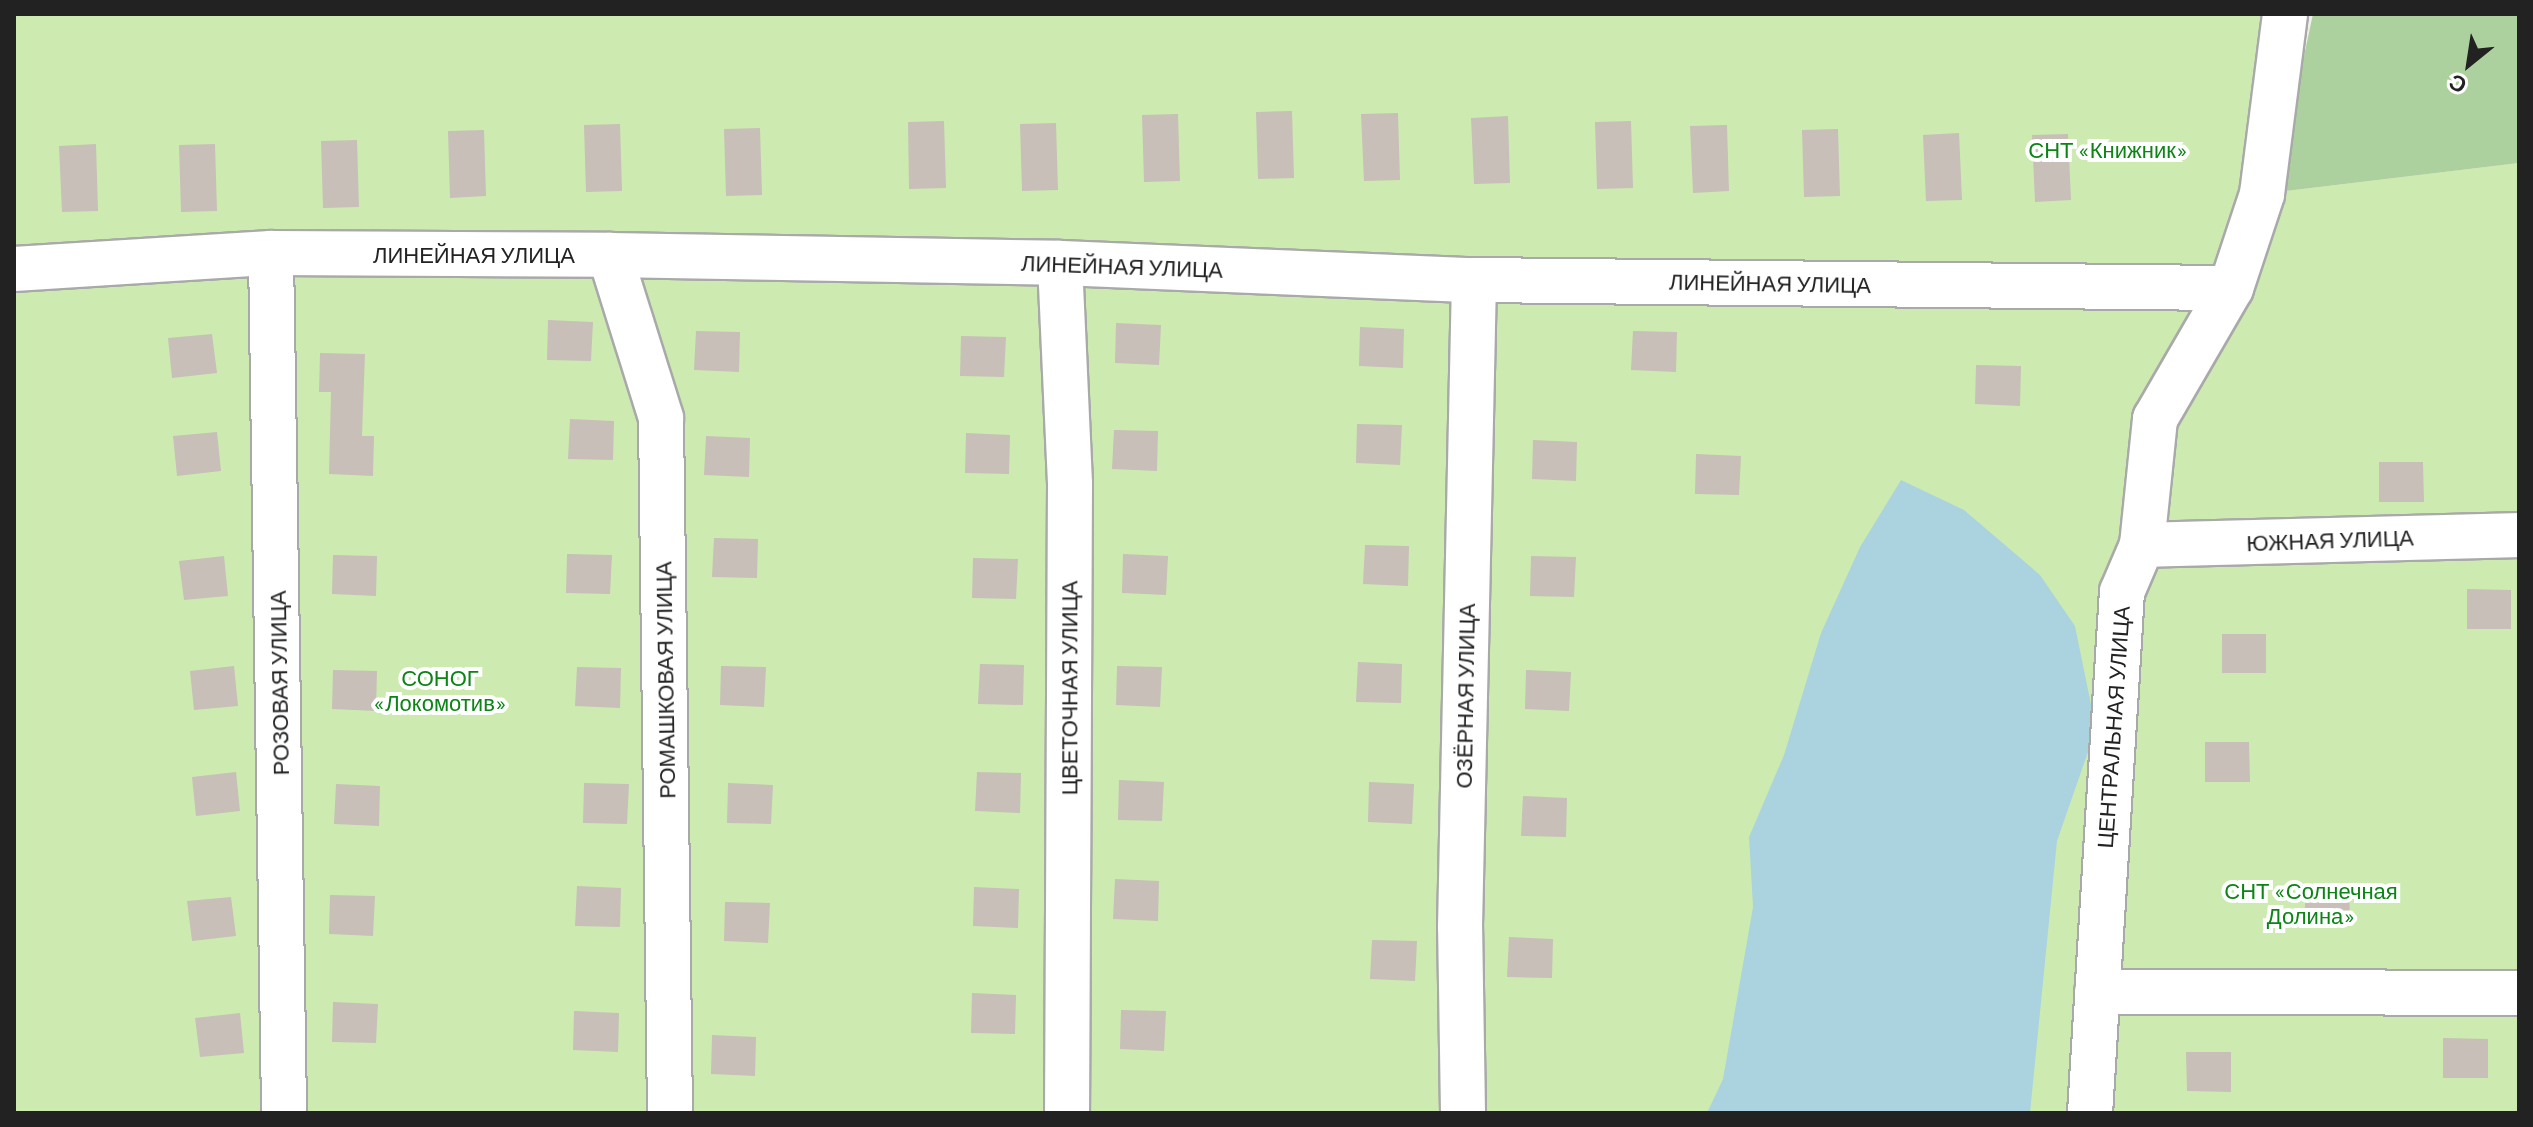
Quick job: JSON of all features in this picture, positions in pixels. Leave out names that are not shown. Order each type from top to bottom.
[{"type":"street","name":"ЦЕНТРАЛЬНАЯ УЛИЦА","points":[[2090,1113],[2122,592],[2142,545],[2155,419],[2231,288],[2262,194],[2285,14]]},
{"type":"street","name":"ЛИНЕЙНАЯ УЛИЦА","points":[[14,269],[271,253],[610,255],[1060,263],[1474,280],[2231,288]]},
{"type":"street","name":"РОЗОВАЯ УЛИЦА","points":[[271,253],[284,1113]]},
{"type":"street","name":"РОМАШКОВАЯ УЛИЦА","points":[[610,255],[661,418],[670,1113]]},
{"type":"street","name":"ЦВЕТОЧНАЯ УЛИЦА","points":[[1060,263],[1070,484],[1067,1113]]},
{"type":"street","name":"ОЗЁРНАЯ УЛИЦА","points":[[1463,1113],[1460,927],[1474,280]]},
{"type":"street","name":"ЮЖНАЯ УЛИЦА","points":[[2142,545],[2519,535]]},
{"type":"street","points":[[2097,992],[2519,993]]},
{"type":"green space","name":"СОНОГ «Локомотив»","points":[[14,14],[2285,14],[2245,154],[2231,283],[2262,194],[2519,163],[2519,1113],[14,1113]]},
{"type":"green space","points":[[2313,14],[2519,14],[2519,163],[2286,191],[2287,135]]},
{"type":"water","points":[[1901,480],[1964,510],[2040,575],[2075,626],[2096,729],[2057,841],[2030,1113],[1707,1113],[1723,1079],[1753,907],[1749,837],[1784,755],[1821,633],[1860,547]]},
{"type":"building","points":[[1292,111],[1294,178],[1258,179],[1256,112]]},
{"type":"building","points":[[1398,113],[1400,180],[1364,181],[1361,114]]},
{"type":"building","points":[[1178,114],[1180,181],[1144,182],[1142,115]]},
{"type":"building","points":[[1508,116],[1510,183],[1474,184],[1471,118]]},
{"type":"building","points":[[944,121],[946,188],[909,189],[908,122]]},
{"type":"building","points":[[1631,121],[1633,188],[1597,189],[1595,122]]},
{"type":"building","points":[[1056,123],[1058,190],[1022,191],[1020,124]]},
{"type":"building","points":[[620,124],[622,191],[586,192],[584,125]]},
{"type":"building","points":[[1727,125],[1729,191],[1693,193],[1690,126]]},
{"type":"building","points":[[760,128],[762,195],[726,196],[724,129]]},
{"type":"building","points":[[1838,129],[1840,196],[1804,197],[1802,130]]},
{"type":"building","points":[[484,130],[486,196],[450,198],[448,131]]},
{"type":"building","points":[[1959,133],[1962,200],[1926,201],[1923,135]]},
{"type":"building","points":[[2068,134],[2071,200],[2035,202],[2032,135]]},
{"type":"building","points":[[357,140],[359,207],[323,208],[321,141]]},
{"type":"building","points":[[96,144],[98,211],[62,212],[59,146]]},
{"type":"building","points":[[215,144],[217,211],[181,212],[179,145]]},
{"type":"building","points":[[548,320],[593,322],[591,361],[547,360]]},
{"type":"building","points":[[1116,323],[1161,325],[1159,365],[1115,363]]},
{"type":"building","points":[[1360,327],[1404,329],[1403,368],[1359,366]]},
{"type":"building","points":[[696,331],[740,332],[739,372],[694,370]]},
{"type":"building","points":[[1633,331],[1677,332],[1676,372],[1631,370]]},
{"type":"building","points":[[212,334],[217,373],[172,378],[168,338]]},
{"type":"building","points":[[961,336],[1006,337],[1004,377],[960,376]]},
{"type":"building","points":[[320,353],[365,354],[362,436],[374,436],[373,476],[329,474],[331,392],[319,392]]},
{"type":"building","points":[[1976,365],[2021,366],[2020,406],[1975,404]]},
{"type":"building","points":[[570,419],[614,421],[613,460],[568,459]]},
{"type":"building","points":[[1357,424],[1402,425],[1400,465],[1356,463]]},
{"type":"building","points":[[1114,430],[1158,431],[1157,471],[1112,469]]},
{"type":"building","points":[[217,432],[221,471],[177,476],[173,436]]},
{"type":"building","points":[[966,433],[1010,435],[1009,474],[965,473]]},
{"type":"building","points":[[706,436],[750,438],[749,477],[704,475]]},
{"type":"building","points":[[1533,440],[1577,442],[1576,481],[1532,479]]},
{"type":"building","points":[[1696,454],[1741,456],[1739,495],[1695,494]]},
{"type":"building","points":[[2379,462],[2423,462],[2424,502],[2379,502]]},
{"type":"building","points":[[714,538],[758,539],[757,578],[712,577]]},
{"type":"building","points":[[1365,545],[1409,546],[1408,586],[1363,584]]},
{"type":"building","points":[[567,554],[612,555],[610,594],[566,593]]},
{"type":"building","points":[[1123,554],[1168,556],[1166,595],[1122,593]]},
{"type":"building","points":[[333,555],[377,556],[376,596],[332,594]]},
{"type":"building","points":[[224,556],[228,596],[184,600],[179,561]]},
{"type":"building","points":[[1531,556],[1576,557],[1574,597],[1530,596]]},
{"type":"building","points":[[973,558],[1018,559],[1016,599],[972,598]]},
{"type":"building","points":[[2467,589],[2511,590],[2511,629],[2467,629]]},
{"type":"building","points":[[2222,634],[2266,634],[2266,673],[2222,673]]},
{"type":"building","points":[[1358,662],[1402,664],[1401,703],[1356,702]]},
{"type":"building","points":[[980,664],[1024,665],[1023,705],[978,704]]},
{"type":"building","points":[[234,666],[238,706],[194,710],[190,671]]},
{"type":"building","points":[[721,666],[766,667],[764,707],[720,705]]},
{"type":"building","points":[[1117,666],[1162,667],[1160,707],[1116,705]]},
{"type":"building","points":[[577,667],[621,668],[620,708],[575,706]]},
{"type":"building","points":[[333,670],[377,671],[376,711],[332,709]]},
{"type":"building","points":[[1526,670],[1571,672],[1569,711],[1525,709]]},
{"type":"building","points":[[2205,742],[2249,742],[2250,782],[2205,782]]},
{"type":"building","points":[[236,772],[240,811],[196,816],[192,777]]},
{"type":"building","points":[[977,772],[1021,773],[1020,813],[975,811]]},
{"type":"building","points":[[1119,780],[1164,782],[1162,821],[1118,820]]},
{"type":"building","points":[[1369,782],[1414,784],[1412,824],[1368,822]]},
{"type":"building","points":[[584,783],[629,784],[627,824],[583,823]]},
{"type":"building","points":[[728,783],[773,785],[771,824],[727,823]]},
{"type":"building","points":[[336,784],[380,786],[379,826],[334,824]]},
{"type":"building","points":[[1523,796],[1567,798],[1566,837],[1521,836]]},
{"type":"building","points":[[1115,879],[1159,881],[1158,921],[1113,919]]},
{"type":"building","points":[[2305,884],[2349,884],[2350,923],[2305,924]]},
{"type":"building","points":[[577,886],[621,888],[620,927],[575,926]]},
{"type":"building","points":[[974,887],[1019,889],[1018,928],[973,926]]},
{"type":"building","points":[[330,895],[375,896],[373,936],[329,934]]},
{"type":"building","points":[[231,897],[236,936],[192,941],[187,901]]},
{"type":"building","points":[[725,902],[770,903],[768,943],[724,941]]},
{"type":"building","points":[[1509,937],[1553,939],[1552,978],[1507,977]]},
{"type":"building","points":[[1372,940],[1417,941],[1415,981],[1370,979]]},
{"type":"building","points":[[972,993],[1016,995],[1015,1034],[971,1033]]},
{"type":"building","points":[[333,1002],[378,1004],[376,1043],[332,1042]]},
{"type":"building","points":[[1121,1010],[1166,1011],[1164,1051],[1120,1049]]},
{"type":"building","points":[[574,1011],[619,1013],[618,1052],[573,1050]]},
{"type":"building","points":[[240,1013],[244,1053],[200,1057],[195,1018]]},
{"type":"building","points":[[712,1035],[756,1037],[755,1076],[711,1074]]},
{"type":"building","points":[[2443,1038],[2488,1039],[2488,1078],[2443,1078]]},
{"type":"building","points":[[2186,1052],[2231,1052],[2231,1092],[2187,1091]]},
{"type":"park label","name":"СНТ «Книжник»","points":[[2108,150]]},
{"type":"park label","name":"СНТ «Солнечная Долина»","points":[[2311,902]]}]
